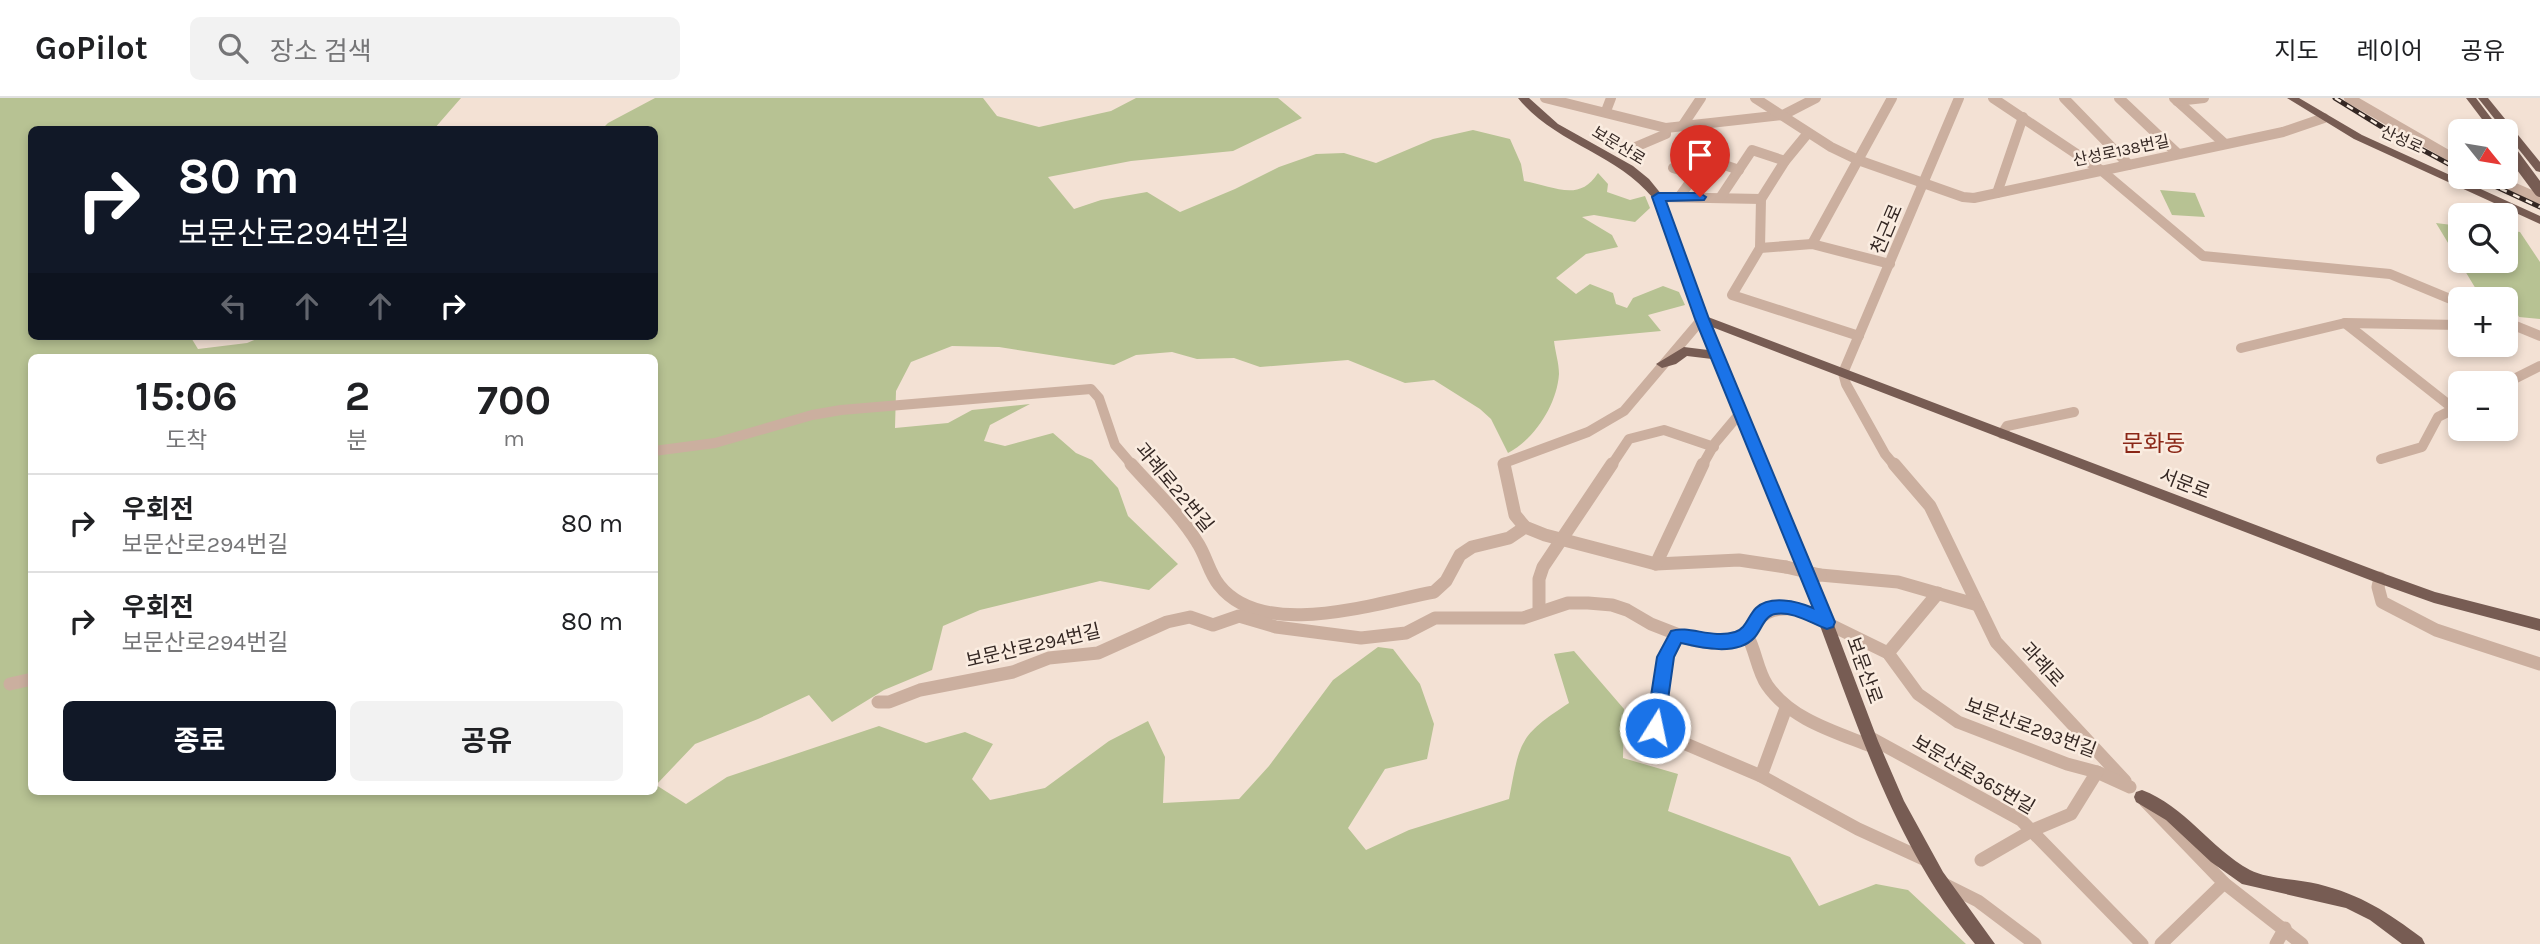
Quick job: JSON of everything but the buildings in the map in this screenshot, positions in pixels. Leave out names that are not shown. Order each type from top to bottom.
[{"type":"main road","name":"보문산로","points":[[1524,98],[1547,122],[1636,173],[1658,197],[1702,319],[1827,622],[1871,742],[1912,836],[1954,905],[1986,944]]},
{"type":"main road","name":"산성로","points":[[2292,98],[2358,137],[2540,220]]},
{"type":"main road","points":[[2478,101],[2488,119]]},
{"type":"main road","points":[[2478,101],[2494,119]]},
{"type":"main road","points":[[2478,101],[2535,157],[2540,169]]},
{"type":"main road","points":[[2518,149],[2540,178]]},
{"type":"main road","points":[[2518,163],[2540,191]]},
{"type":"main road","name":"서문로","points":[[1702,319],[1810,365],[1843,373],[2380,578],[2434,597],[2540,625]]},
{"type":"main road","points":[[1662,364],[1672,361],[1684,351],[1719,356]]},
{"type":"main road","points":[[2136,792],[2172,814],[2217,857],[2248,878],[2349,901],[2376,914],[2416,944]]},
{"type":"street","points":[[1545,98],[1606,111],[1665,128],[1783,115],[1816,98]]},
{"type":"street","points":[[1606,111],[1611,98]]},
{"type":"street","points":[[1683,125],[1701,98]]},
{"type":"street","name":"산성로138번길","points":[[1755,98],[1808,133],[1858,160],[1963,197],[1974,198],[2283,132],[2324,118]]},
{"type":"street","points":[[1812,244],[1892,98]]},
{"type":"street","name":"천근로","points":[[1843,373],[1959,98]]},
{"type":"street","points":[[1993,98],[2102,171],[2203,256],[2390,274],[2448,298]]},
{"type":"street","points":[[2064,98],[2129,165]]},
{"type":"street","points":[[2119,98],[2178,154]]},
{"type":"street","points":[[2175,100],[2204,98]]},
{"type":"street","points":[[2349,98],[2448,155]]},
{"type":"street","points":[[2175,100],[2225,144]]},
{"type":"street","points":[[1997,193],[2023,117]]},
{"type":"street","name":"보문산로","points":[[1626,151],[1666,134],[1665,128]]},
{"type":"street","points":[[1808,133],[1785,161],[1761,199],[1760,248],[1732,295],[1859,336]]},
{"type":"street","points":[[1720,198],[1752,150],[1785,161]]},
{"type":"street","points":[[1680,196],[1707,159],[1739,170]]},
{"type":"street","points":[[1673,167],[1696,174]]},
{"type":"street","points":[[2517,189],[2540,199]]},
{"type":"street","points":[[1658,197],[1761,199]]},
{"type":"street","points":[[1760,248],[1812,244],[1890,264]]},
{"type":"street","points":[[1702,319],[1624,411],[1588,432],[1504,463],[1515,515],[1525,527],[1561,540],[1656,564],[1739,560],[1834,578],[1898,582],[1978,605]]},
{"type":"street","points":[[2241,348],[2345,323],[2448,325]]},
{"type":"street","points":[[2345,323],[2448,400]]},
{"type":"street","points":[[2518,328],[2540,336]]},
{"type":"street","points":[[2518,377],[2540,366]]},
{"type":"street","name":"과례로","points":[[1843,373],[1846,384],[1885,454],[1930,506],[1996,642],[2224,883],[2285,928],[2302,944]]},
{"type":"street","name":"과례로22번길","points":[[658,450],[715,443],[812,415],[841,410],[1091,389],[1099,398],[1115,445],[1197,541],[1219,585],[1240,603],[1270,614],[1299,617],[1434,592],[1446,581],[1460,555],[1472,547],[1508,538],[1525,527]]},
{"type":"street","points":[[1656,564],[1714,447],[1727,425],[1741,412]]},
{"type":"street","points":[[2002,433],[2007,425],[2074,412]]},
{"type":"street","points":[[2381,459],[2422,447],[2438,417],[2448,412]]},
{"type":"street","points":[[1539,612],[1539,579],[1544,567],[1629,439],[1664,430],[1714,447]]},
{"type":"street","points":[[2380,578],[2378,587],[2382,602],[2436,630],[2540,664]]},
{"type":"street","points":[[1888,653],[1938,593]]},
{"type":"street","name":"보문산로294번길","points":[[878,702],[889,702],[920,690],[1013,672],[1049,657],[1098,653],[1156,626],[1190,617],[1213,625],[1239,616],[1276,627],[1361,638],[1406,633],[1435,618],[1523,618],[1567,603],[1612,604],[1677,636],[1712,643],[1747,635]]},
{"type":"street","points":[[1827,622],[1798,609],[1773,607],[1762,612],[1747,635],[1754,645],[1765,683],[1786,708],[1871,742]]},
{"type":"street","name":"보문산로293번길","points":[[1827,622],[1888,653],[1918,694],[1934,708],[1958,722],[2067,764],[2097,772],[2136,792]]},
{"type":"street","points":[[1677,636],[1665,657],[1655,728],[1672,739],[1760,776],[1818,805],[1858,830],[1928,861]]},
{"type":"street","points":[[10,684],[28,680]]},
{"type":"street","points":[[1760,776],[1786,708]]},
{"type":"street","name":"보문산로365번길","points":[[1871,742],[2021,820],[2142,944]]},
{"type":"street","points":[[1981,860],[2033,830],[2071,814],[2097,772]]},
{"type":"street","points":[[1940,881],[1978,901],[2035,944]]},
{"type":"street","points":[[2161,944],[2224,883]]},
{"type":"street","points":[[2276,944],[2285,928]]},
{"type":"green space","points":[[0,98],[461,98],[437,126],[28,126],[28,340],[192,340],[198,349],[254,340],[658,340],[658,126],[605,126],[655,98],[983,98],[997,116],[1039,127],[1111,111],[1136,98],[1278,98],[1302,118],[1233,151],[1131,161],[1048,177],[1074,209],[1101,200],[1147,192],[1180,212],[1279,167],[1316,154],[1344,153],[1376,163],[1433,139],[1473,130],[1510,139],[1521,164],[1524,181],[1556,189],[1574,190],[1583,188],[1598,173],[1608,184],[1607,192],[1630,200],[1645,196],[1650,208],[1635,222],[1594,215],[1582,217],[1612,235],[1618,247],[1586,254],[1556,278],[1576,294],[1590,284],[1613,293],[1616,304],[1627,308],[1633,298],[1663,286],[1679,292],[1685,305],[1648,315],[1661,331],[1554,341],[1559,374],[1554,397],[1535,430],[1508,453],[1491,419],[1434,380],[1405,383],[1348,360],[1260,367],[1234,358],[1197,359],[1172,352],[1136,355],[1114,365],[999,347],[952,346],[911,362],[896,391],[895,428],[948,423],[972,410],[1030,404],[990,425],[984,441],[1005,446],[1053,433],[1076,453],[1092,460],[1118,488],[1128,516],[1178,564],[1149,590],[1100,581],[980,610],[943,626],[932,670],[884,690],[832,722],[809,695],[695,744],[658,783],[658,354],[28,354],[28,795],[658,795],[658,786],[686,804],[727,777],[879,726],[926,743],[965,732],[993,744],[972,779],[990,800],[1045,788],[1109,741],[1148,721],[1165,757],[1163,803],[1239,799],[1269,766],[1333,680],[1378,647],[1393,649],[1420,684],[1434,724],[1427,759],[1385,769],[1348,828],[1366,850],[1409,830],[1509,799],[1519,752],[1524,742],[1540,724],[1569,703],[1554,654],[1574,651],[1624,709],[1623,758],[1678,774],[1668,811],[1790,857],[1819,906],[1876,884],[1908,890],[1966,944],[0,944]]},
{"type":"green space","points":[[2160,190],[2195,193],[2205,217],[2172,215]]},
{"type":"green space","points":[[2436,223],[2448,224],[2448,243]]},
{"type":"green space","points":[[2520,232],[2540,262],[2540,319],[2519,317],[2518,287],[2475,287],[2466,273],[2518,273]]},
{"type":"railway","points":[[2335,98],[2448,164]]},
{"type":"railway","points":[[2501,189],[2540,207]]},
{"type":"district","name":"문화동","points":[[2154,443]]},
{"type":"route","points":[[1655,728],[1665,657],[1677,636],[1712,643],[1734,640],[1747,635],[1762,612],[1773,607],[1798,609],[1827,622],[1702,319],[1658,197],[1700,197]]}]
